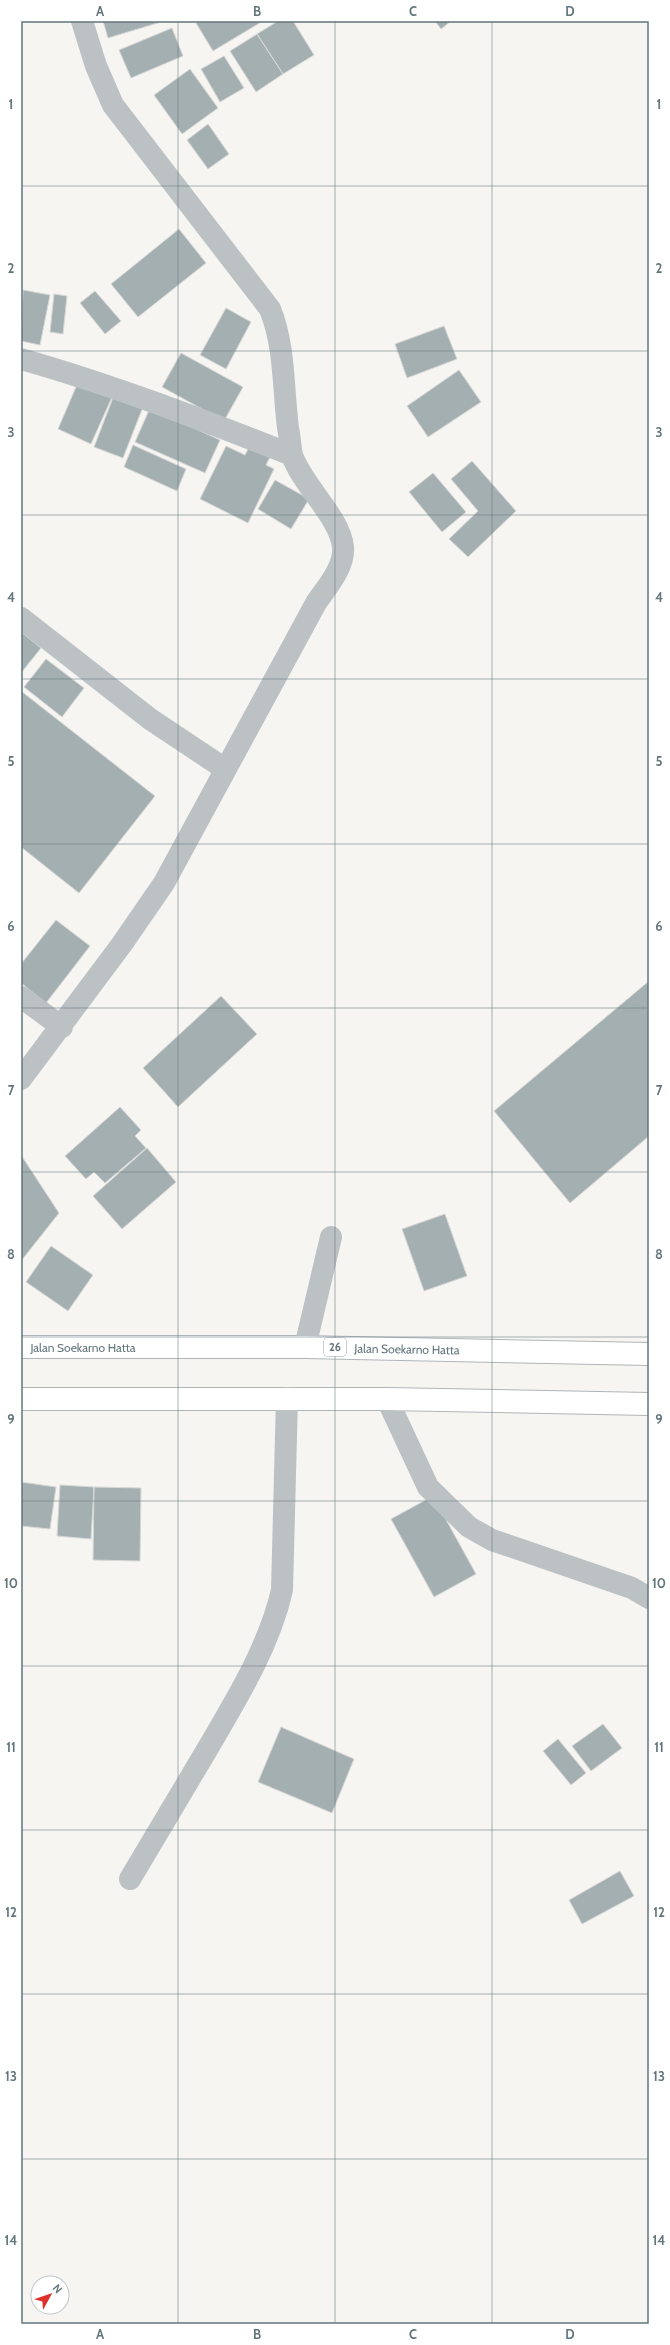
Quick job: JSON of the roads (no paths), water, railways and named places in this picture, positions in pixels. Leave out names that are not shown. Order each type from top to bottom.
[{"type":"highway","name":"Jalan Soekarno Hatta","points":[[21,1347],[305,1346],[649,1354]]},
{"type":"highway","points":[[21,1399],[287,1398],[649,1404]]},
{"type":"street","points":[[21,1079],[62,1027],[164,884],[316,603],[339,568],[343,556],[343,547],[338,530],[304,477],[292,455],[278,332],[270,309],[113,105],[96,66],[82,21]]},
{"type":"street","points":[[21,359],[62,370],[173,409],[292,455]]},
{"type":"street","points":[[21,618],[150,720],[225,769]]},
{"type":"street","points":[[21,997],[62,1027]]},
{"type":"street","points":[[305,1346],[331,1237]]},
{"type":"street","points":[[130,1879],[222,1724],[265,1645],[276,1618],[282,1590],[287,1398]]},
{"type":"street","points":[[387,1399],[428,1487],[469,1527],[492,1540],[632,1588],[649,1598]]}]
